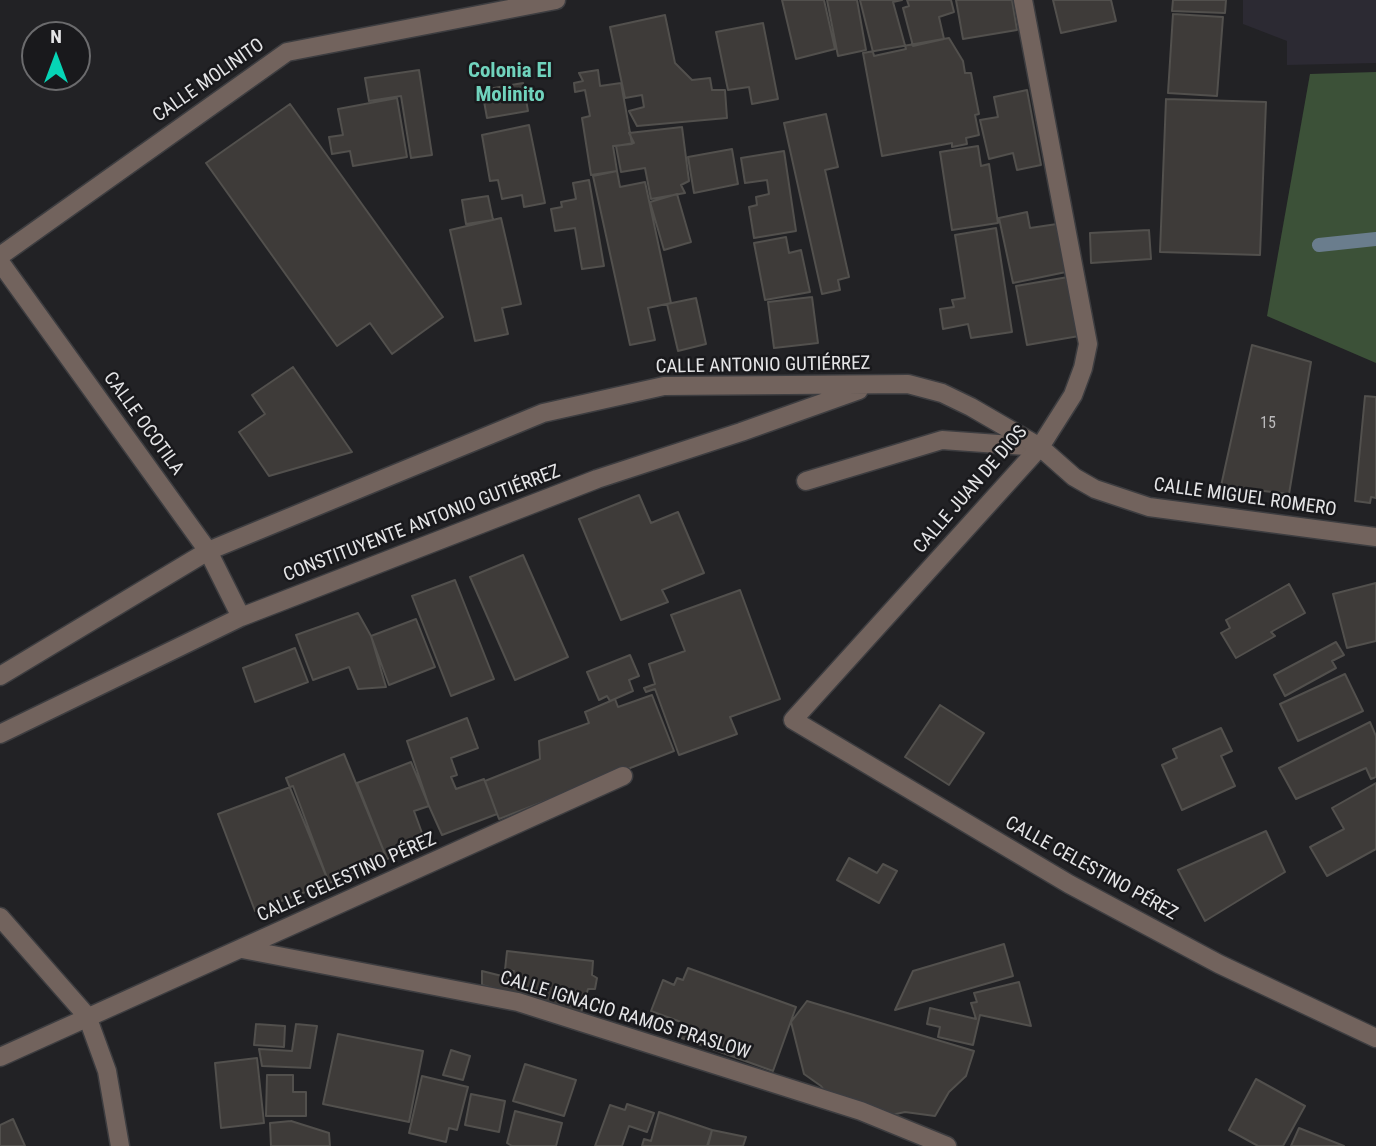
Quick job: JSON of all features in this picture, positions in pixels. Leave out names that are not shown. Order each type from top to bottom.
[{"type":"street","name":"CALLE MOLINITO","points":[[0,256],[287,52],[556,0]]},
{"type":"street","name":"CALLE JUAN DE DIOS","points":[[793,720],[1040,447],[1073,395],[1083,368],[1088,344],[1023,0]]},
{"type":"street","name":"CALLE OCOTILA","points":[[0,262],[208,551],[241,617]]},
{"type":"street","name":"CALLE ANTONIO GUTIÉRREZ","points":[[208,551],[543,413],[664,386],[908,384],[942,393],[1040,447]]},
{"type":"street","name":"CONSTITUYENTE ANTONIO GUTIÉRREZ","points":[[0,734],[241,617],[597,480],[872,385]]},
{"type":"street","points":[[806,481],[942,440],[1040,447]]},
{"type":"street","name":"CALLE MIGUEL ROMERO","points":[[1040,447],[1074,477],[1095,489],[1149,507],[1376,537]]},
{"type":"street","points":[[0,676],[208,551]]},
{"type":"street","name":"CALLE CELESTINO PÉREZ","points":[[793,720],[1069,884],[1219,964],[1376,1038]]},
{"type":"street","name":"CALLE CELESTINO PÉREZ","points":[[0,1057],[623,776]]},
{"type":"street","points":[[0,917],[87,1016],[107,1071],[120,1146]]},
{"type":"street","name":"CALLE IGNACIO RAMOS PRASLOW","points":[[242,949],[518,1002],[861,1111],[947,1146]]},
{"type":"shaded area","points":[[1243,0],[1376,0],[1376,63],[1287,65],[1287,41],[1243,24]]},
{"type":"green space","points":[[1376,72],[1376,363],[1267,316],[1310,74]]},
{"type":"building","points":[[782,0],[824,0],[835,49],[796,59]]},
{"type":"building","points":[[827,0],[857,0],[866,50],[838,56]]},
{"type":"building","points":[[860,0],[902,0],[893,2],[906,49],[874,56]]},
{"type":"building","points":[[907,0],[951,0],[954,12],[939,17],[944,39],[913,46],[903,8],[909,6]]},
{"type":"building","points":[[956,0],[1012,0],[1017,30],[963,39]]},
{"type":"building","points":[[1053,0],[1111,0],[1116,21],[1061,33]]},
{"type":"building","points":[[1173,0],[1226,0],[1225,13],[1172,11]]},
{"type":"building","points":[[1173,14],[1223,17],[1217,96],[1168,93]]},
{"type":"building","points":[[665,15],[675,63],[692,80],[710,78],[712,90],[725,90],[727,118],[637,126],[629,111],[644,107],[642,95],[625,98],[610,27]]},
{"type":"building","points":[[763,23],[778,99],[752,104],[749,87],[728,90],[716,32]]},
{"type":"building","points":[[949,38],[963,61],[965,73],[971,73],[979,114],[975,115],[979,135],[966,138],[967,144],[952,147],[952,143],[882,156],[863,53]]},
{"type":"building","points":[[419,70],[432,155],[411,158],[401,96],[369,101],[365,78]]},
{"type":"building","points":[[598,70],[600,86],[621,83],[632,144],[613,146],[617,171],[591,175],[582,118],[590,116],[585,90],[575,92],[574,83],[583,81],[579,73]]},
{"type":"building","points":[[523,83],[528,111],[487,118],[482,90]]},
{"type":"building","points":[[1027,90],[1041,165],[1017,170],[1013,153],[989,159],[980,120],[998,117],[994,97]]},
{"type":"building","points":[[397,98],[407,157],[353,166],[350,151],[332,154],[329,137],[343,135],[338,109]]},
{"type":"building","points":[[1166,99],[1266,102],[1260,255],[1160,252]]},
{"type":"building","points":[[290,104],[443,317],[392,354],[370,323],[337,346],[206,163]]},
{"type":"building","points":[[826,114],[838,167],[825,170],[849,277],[838,280],[840,290],[822,294],[784,123]]},
{"type":"building","points":[[529,125],[545,203],[524,207],[522,195],[502,199],[498,180],[490,181],[482,135]]},
{"type":"building","points":[[682,127],[689,181],[681,185],[685,193],[651,199],[645,168],[621,172],[616,146],[634,143],[629,133]]},
{"type":"building","points":[[978,146],[981,166],[989,164],[998,223],[952,230],[940,152]]},
{"type":"building","points":[[732,149],[738,184],[694,193],[688,157]]},
{"type":"building","points":[[784,151],[796,231],[754,238],[749,207],[757,205],[756,197],[769,194],[767,180],[745,183],[741,158]]},
{"type":"building","points":[[617,171],[620,187],[645,182],[671,303],[648,308],[655,340],[630,345],[593,176]]},
{"type":"building","points":[[589,180],[604,266],[582,269],[575,228],[555,231],[551,209],[562,207],[561,202],[576,199],[573,183]]},
{"type":"building","points":[[677,194],[691,242],[664,250],[650,202]]},
{"type":"building","points":[[488,196],[493,220],[466,224],[462,200]]},
{"type":"building","points":[[1027,212],[1030,228],[1057,224],[1066,272],[1013,283],[999,218]]},
{"type":"building","points":[[501,218],[521,304],[502,308],[508,334],[475,341],[450,230]]},
{"type":"building","points":[[996,228],[1012,332],[971,338],[968,324],[943,329],[940,309],[954,307],[952,300],[965,298],[955,235]]},
{"type":"building","points":[[1149,230],[1151,259],[1091,263],[1090,233]]},
{"type":"building","points":[[786,237],[789,253],[801,250],[810,292],[765,300],[754,243]]},
{"type":"building","points":[[1068,277],[1079,336],[1027,345],[1016,286]]},
{"type":"building","points":[[812,297],[818,343],[774,348],[768,302]]},
{"type":"building","points":[[696,298],[706,344],[678,351],[667,304]]},
{"type":"building","points":[[1252,345],[1311,362],[1289,494],[1221,486]]},
{"type":"building","points":[[293,367],[352,452],[269,476],[239,432],[265,414],[252,395]]},
{"type":"building","points":[[1365,396],[1376,397],[1376,498],[1371,497],[1370,503],[1355,501]]},
{"type":"building","points":[[639,495],[651,523],[678,512],[704,573],[662,590],[668,602],[621,620],[579,519]]},
{"type":"building","points":[[523,555],[568,657],[515,680],[470,577]]},
{"type":"building","points":[[455,580],[494,679],[451,696],[412,596]]},
{"type":"building","points":[[1376,583],[1376,641],[1347,648],[1333,594]]},
{"type":"building","points":[[1289,584],[1305,613],[1271,632],[1275,636],[1236,658],[1221,633],[1230,628],[1226,620]]},
{"type":"building","points":[[740,590],[780,699],[730,717],[737,734],[679,755],[655,689],[646,692],[644,688],[655,684],[649,664],[685,651],[671,615]]},
{"type":"building","points":[[358,613],[371,636],[386,687],[358,689],[349,667],[313,680],[296,635]]},
{"type":"building","points":[[416,619],[435,667],[389,685],[371,636]]},
{"type":"building","points":[[1336,642],[1344,655],[1332,661],[1336,668],[1285,696],[1274,675]]},
{"type":"building","points":[[295,648],[308,682],[255,702],[243,668]]},
{"type":"building","points":[[630,655],[639,676],[629,680],[633,691],[610,701],[607,696],[599,700],[587,672]]},
{"type":"building","points":[[1345,674],[1363,711],[1298,741],[1280,704]]},
{"type":"building","points":[[652,695],[674,751],[499,819],[485,781],[540,759],[539,741],[589,723],[585,712],[615,699],[618,707]]},
{"type":"building","points":[[940,705],[984,733],[949,785],[905,757]]},
{"type":"building","points":[[467,718],[478,748],[451,758],[457,775],[451,777],[456,789],[484,779],[497,814],[442,835],[407,741]]},
{"type":"building","points":[[1370,722],[1376,736],[1376,777],[1371,779],[1366,768],[1296,799],[1279,768]]},
{"type":"building","points":[[1221,728],[1232,751],[1221,756],[1235,786],[1182,810],[1162,765],[1177,758],[1173,749]]},
{"type":"building","points":[[344,754],[387,859],[329,883],[286,778]]},
{"type":"building","points":[[411,762],[429,806],[414,811],[426,844],[387,859],[357,783]]},
{"type":"building","points":[[1376,783],[1376,849],[1327,876],[1310,847],[1344,829],[1332,808]]},
{"type":"building","points":[[293,786],[329,883],[255,911],[218,814]]},
{"type":"building","points":[[1266,831],[1285,872],[1205,921],[1178,870]]},
{"type":"building","points":[[849,858],[877,873],[883,864],[897,871],[879,903],[837,880]]},
{"type":"building","points":[[1004,944],[1013,976],[895,1010],[913,971]]},
{"type":"building","points":[[507,951],[593,961],[592,975],[597,978],[595,989],[588,989],[581,1013],[482,985],[482,971],[510,978],[514,971],[505,970]]},
{"type":"building","points":[[688,968],[796,1007],[773,1071],[676,1036],[681,1022],[651,1011],[663,980],[674,985],[677,978],[683,980]]},
{"type":"building","points":[[1019,982],[1031,1026],[980,1015],[973,1045],[938,1037],[940,1027],[927,1024],[930,1008],[976,1019],[971,1003],[977,1002],[974,993]]},
{"type":"building","points":[[807,1001],[974,1051],[966,1076],[949,1092],[935,1116],[905,1112],[878,1118],[838,1108],[821,1086],[804,1074],[791,1022]]},
{"type":"building","points":[[256,1024],[285,1026],[284,1047],[254,1045]]},
{"type":"building","points":[[296,1024],[317,1026],[310,1068],[262,1066],[259,1049],[292,1051]]},
{"type":"building","points":[[338,1034],[423,1051],[409,1122],[323,1104]]},
{"type":"building","points":[[451,1050],[470,1056],[463,1080],[443,1075]]},
{"type":"building","points":[[257,1058],[264,1123],[221,1128],[215,1063]]},
{"type":"building","points":[[525,1064],[576,1080],[564,1116],[513,1101]]},
{"type":"building","points":[[267,1075],[293,1075],[293,1092],[306,1092],[306,1116],[266,1116]]},
{"type":"building","points":[[422,1076],[468,1087],[457,1130],[449,1128],[446,1142],[409,1133]]},
{"type":"building","points":[[1256,1079],[1305,1106],[1283,1146],[1258,1146],[1229,1130]]},
{"type":"building","points":[[471,1094],[505,1101],[499,1132],[465,1125]]},
{"type":"building","points":[[627,1104],[654,1113],[647,1132],[629,1126],[622,1146],[595,1146],[610,1105],[625,1110]]},
{"type":"building","points":[[515,1111],[562,1123],[556,1146],[512,1146],[507,1143]]},
{"type":"building","points":[[659,1112],[712,1130],[707,1146],[642,1146],[644,1139],[651,1141]]},
{"type":"building","points":[[13,1119],[25,1146],[0,1146],[0,1125]]},
{"type":"building","points":[[291,1121],[329,1133],[330,1146],[271,1146],[270,1123]]},
{"type":"building","points":[[1299,1128],[1344,1146],[1291,1146]]},
{"type":"building","points":[[712,1130],[746,1137],[743,1146],[708,1146]]},
{"type":"waterway","points":[[1319,245],[1376,239]]},
{"type":"district","name":"Colonia El Molinito","points":[[510,84]]}]
